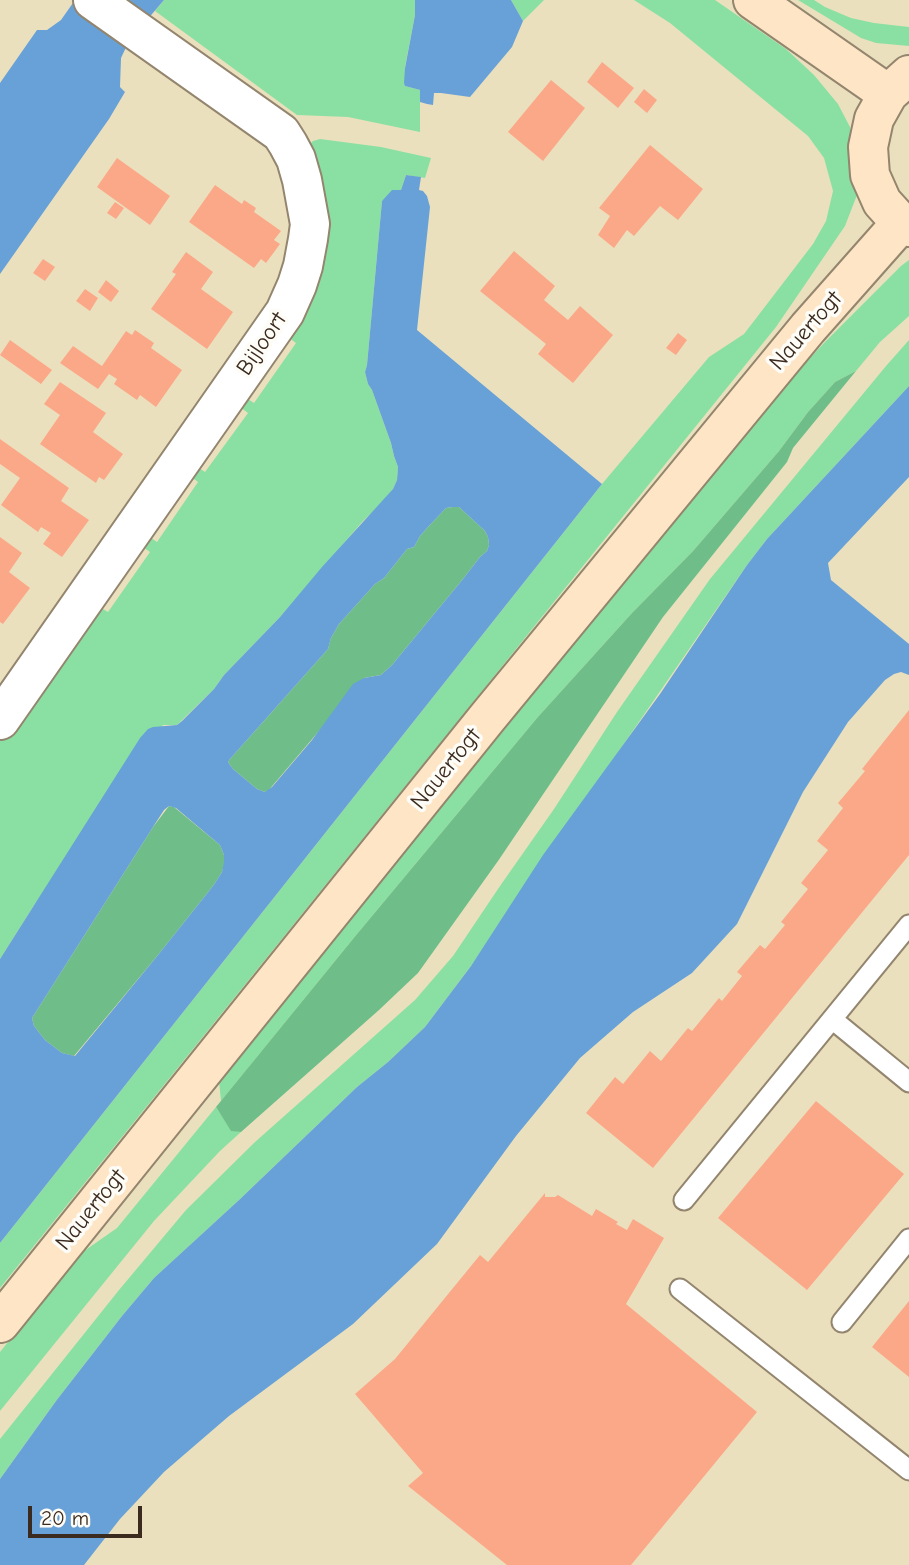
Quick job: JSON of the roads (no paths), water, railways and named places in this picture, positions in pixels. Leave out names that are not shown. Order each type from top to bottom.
[{"type":"street","name":"Bijloort","points":[[0,720],[285,312],[303,266],[310,224],[296,159],[281,133],[93,0]]},
{"type":"street","points":[[753,0],[898,85],[874,119],[868,147],[870,175],[882,202],[905,225]]},
{"type":"street","name":"Nauertogt","points":[[0,1323],[505,696],[808,328],[905,225]]},
{"type":"lane","points":[[684,1200],[909,925]]},
{"type":"lane","points":[[832,1019],[909,1082]]},
{"type":"lane","points":[[842,1322],[909,1239]]},
{"type":"lane","points":[[680,1289],[909,1470]]},
{"type":"water","points":[[75,0],[164,0],[129,41],[121,58],[120,87],[125,92],[109,119],[0,274],[0,83],[37,30],[47,30],[61,20]]},
{"type":"water","points":[[415,0],[511,0],[523,21],[512,47],[470,97],[434,93],[433,105],[427,104],[420,102],[420,90],[405,86]]},
{"type":"water","points":[[406,175],[421,177],[419,190],[427,196],[430,207],[417,330],[602,484],[0,1243],[0,959],[140,738],[148,729],[177,725],[182,721],[280,617],[393,489],[398,467],[365,372],[382,201],[392,190],[401,190]],"holes":[[[459,507],[485,531],[489,545],[487,551],[392,665],[381,675],[364,678],[353,684],[312,740],[272,787],[265,792],[257,789],[233,769],[228,762],[230,759],[328,649],[339,624],[375,584],[384,578],[407,549],[414,547],[420,536],[446,508]],[[169,806],[176,808],[220,845],[224,855],[222,872],[75,1056],[62,1053],[45,1040],[34,1026],[32,1018]]]},
{"type":"water","points":[[909,386],[909,477],[828,563],[831,580],[909,644],[909,675],[901,672],[885,680],[848,722],[803,792],[737,924],[692,973],[633,1012],[580,1058],[516,1136],[437,1244],[353,1324],[229,1416],[164,1472],[120,1519],[84,1565],[0,1565],[0,1479],[56,1401],[154,1278],[357,1087],[425,1027],[471,966],[543,855],[660,694],[747,565],[767,539]]}]
